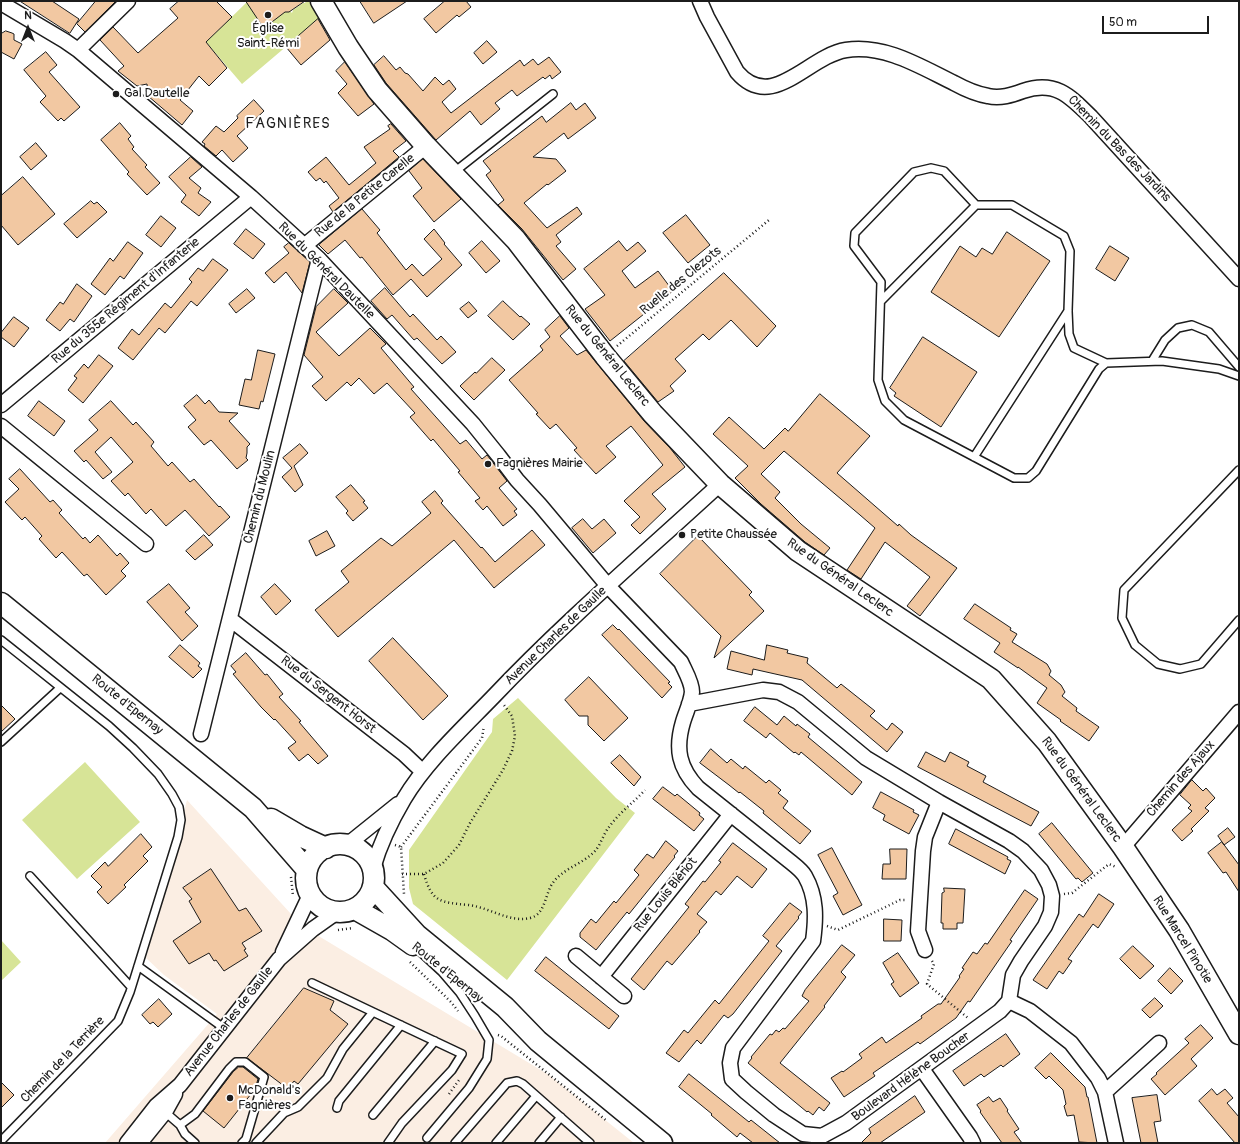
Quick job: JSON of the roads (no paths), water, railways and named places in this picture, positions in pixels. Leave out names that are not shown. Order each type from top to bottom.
[{"type":"street","points":[[78,50],[128,1]]},
{"type":"street","name":"Rue du Général Leclerc","points":[[321,1],[348,48],[377,90],[426,146],[516,240],[605,356],[654,414],[720,484],[798,551],[991,679],[1046,742],[1123,847]]},
{"type":"street","name":"Chemin du Bas des Jardins","points":[[700,1],[737,72],[743,78],[756,86],[772,87],[780,84],[832,54],[862,48],[880,51],[901,58],[974,93],[1001,97],[1041,87],[1052,88],[1064,93],[1075,101],[1091,117],[1239,279]]},
{"type":"street","name":"Rue du Général Dautelle","points":[[1,3],[78,50],[251,197],[319,259],[473,424],[517,480],[540,504],[608,586]]},
{"type":"street","name":"Rue de la Petite Carelle","points":[[304,246],[426,146]]},
{"type":"street","name":"Rue du 355e Régiment d'Infanterie","points":[[1,405],[251,197]]},
{"type":"street","name":"Chemin du Moulin","points":[[201,734],[319,259]]},
{"type":"street","points":[[1,426],[146,544]]},
{"type":"street","name":"Avenue Charles de Gaulle","points":[[373,878],[383,839],[404,799],[423,772],[515,673],[720,484]]},
{"type":"street","name":"Boulevard Hélène Boucher","points":[[608,586],[681,662],[688,676],[692,691],[680,739],[679,749],[684,768],[689,778],[698,788],[792,862],[805,876],[815,903],[816,921],[812,941],[733,1048],[730,1063],[732,1079],[774,1114],[803,1134],[822,1136],[846,1123],[978,1028],[1000,1011],[1009,1001]]},
{"type":"street","name":"Route d'Epernay","points":[[1,603],[253,808],[300,836],[326,848]]},
{"type":"street","name":"Rue du Sergent Horst","points":[[230,619],[404,754],[423,772]]},
{"type":"street","points":[[689,704],[763,690],[780,692],[798,702],[866,758],[939,802],[1009,841],[1023,851],[1041,870],[1049,885],[1052,896],[1051,912],[1046,926],[1013,975],[1009,1001],[1030,1011],[1071,1043],[1098,1078],[1105,1092],[1116,1143]]},
{"type":"street","name":"Chemin des Ajaux","points":[[1123,847],[1239,712]]},
{"type":"street","name":"Avenue Charles de Gaulle","points":[[347,845],[404,799]]},
{"type":"street","points":[[925,950],[918,931],[923,851],[925,837],[939,802]]},
{"type":"street","name":"Route d'Epernay","points":[[253,808],[307,870]]},
{"type":"street","name":"Rue Louis Blériot","points":[[601,977],[731,814]]},
{"type":"street","points":[[335,845],[347,845],[356,848],[368,859],[373,878],[369,896],[363,904],[346,911],[328,910],[317,904],[310,895],[306,880],[307,870],[311,861],[318,853],[326,848],[335,845]]},
{"type":"street","name":"Rue Marcel Pinotie","points":[[1123,847],[1179,930],[1239,1034]]},
{"type":"street","name":"Route d'Epernay","points":[[373,878],[417,935],[505,1007],[538,1041],[662,1143]]},
{"type":"street","name":"Avenue Charles de Gaulle","points":[[279,960],[310,895]]},
{"type":"street","name":"Avenue Charles de Gaulle","points":[[140,1143],[165,1112],[180,1085],[279,960],[314,929],[346,911]]},
{"type":"street","name":"Route d'Epernay","points":[[346,911],[392,930],[411,943],[508,1022],[538,1041]]},
{"type":"street","points":[[576,956],[624,996]]},
{"type":"street","points":[[1105,1092],[1159,1043]]},
{"type":"street","points":[[922,1068],[973,1143]]},
{"type":"street","name":"Avenue Charles de Gaulle","points":[[126,1143],[156,1106],[180,1085]]},
{"type":"lane","points":[[453,174],[553,94]]},
{"type":"lane","points":[[976,205],[944,171],[931,168],[914,172],[856,233],[854,246],[881,282],[878,380],[885,401],[904,420],[1014,478],[1028,478],[1036,471],[1099,369],[1106,363]]},
{"type":"lane","points":[[881,301],[976,205],[1012,205],[1064,236],[1070,251],[1068,311],[1069,334],[1074,348],[1106,363],[1162,361],[1219,369],[1239,376]]},
{"type":"lane","points":[[974,457],[1068,311]]},
{"type":"lane","points":[[1152,361],[1165,340],[1178,328],[1192,325],[1209,332],[1239,366]]},
{"type":"lane","points":[[1239,470],[1124,590],[1122,618],[1135,645],[1158,664],[1180,669],[1201,664],[1239,620]]},
{"type":"lane","name":"Chemin de la Terrière","points":[[1,640],[109,726],[133,748],[158,774],[172,794],[179,807],[181,820],[178,837],[132,986],[118,1021],[1,1141]]},
{"type":"lane","points":[[1,742],[60,688]]},
{"type":"lane","points":[[30,876],[132,986]]},
{"type":"lane","points":[[411,943],[442,972],[456,988],[489,1040],[487,1059],[469,1088],[427,1138]]},
{"type":"lane","points":[[138,966],[225,1029]]},
{"type":"lane","points":[[312,983],[462,1054],[452,1070],[402,1123],[388,1143]]},
{"type":"lane","points":[[256,1143],[284,1113],[298,1107],[327,1078],[343,1049],[373,1012]]},
{"type":"lane","points":[[337,1108],[339,1100],[401,1025]]},
{"type":"lane","points":[[373,1115],[435,1041]]},
{"type":"lane","points":[[180,1125],[195,1114],[236,1062],[245,1062],[264,1077],[246,1139],[242,1143]]},
{"type":"lane","points":[[456,1143],[507,1083],[517,1081],[561,1117],[586,1142]]},
{"type":"lane","points":[[496,1143],[536,1096]]},
{"type":"lane","points":[[165,1112],[180,1125],[185,1134],[195,1143]]},
{"type":"lane","points":[[539,1143],[561,1117]]},
{"type":"place","name":"Église Saint-Rémi","points":[[268,15]]},
{"type":"place","name":"Gal Dautelle","points":[[116,94]]},
{"type":"place","name":"Fagnières Mairie","points":[[488,464]]},
{"type":"place","name":"Petite Chaussée","points":[[682,535]]},
{"type":"place","name":"McDonald's Fagnières","points":[[230,1098]]},
{"type":"district","name":"FAGNIÈRES","points":[[288,124]]}]
